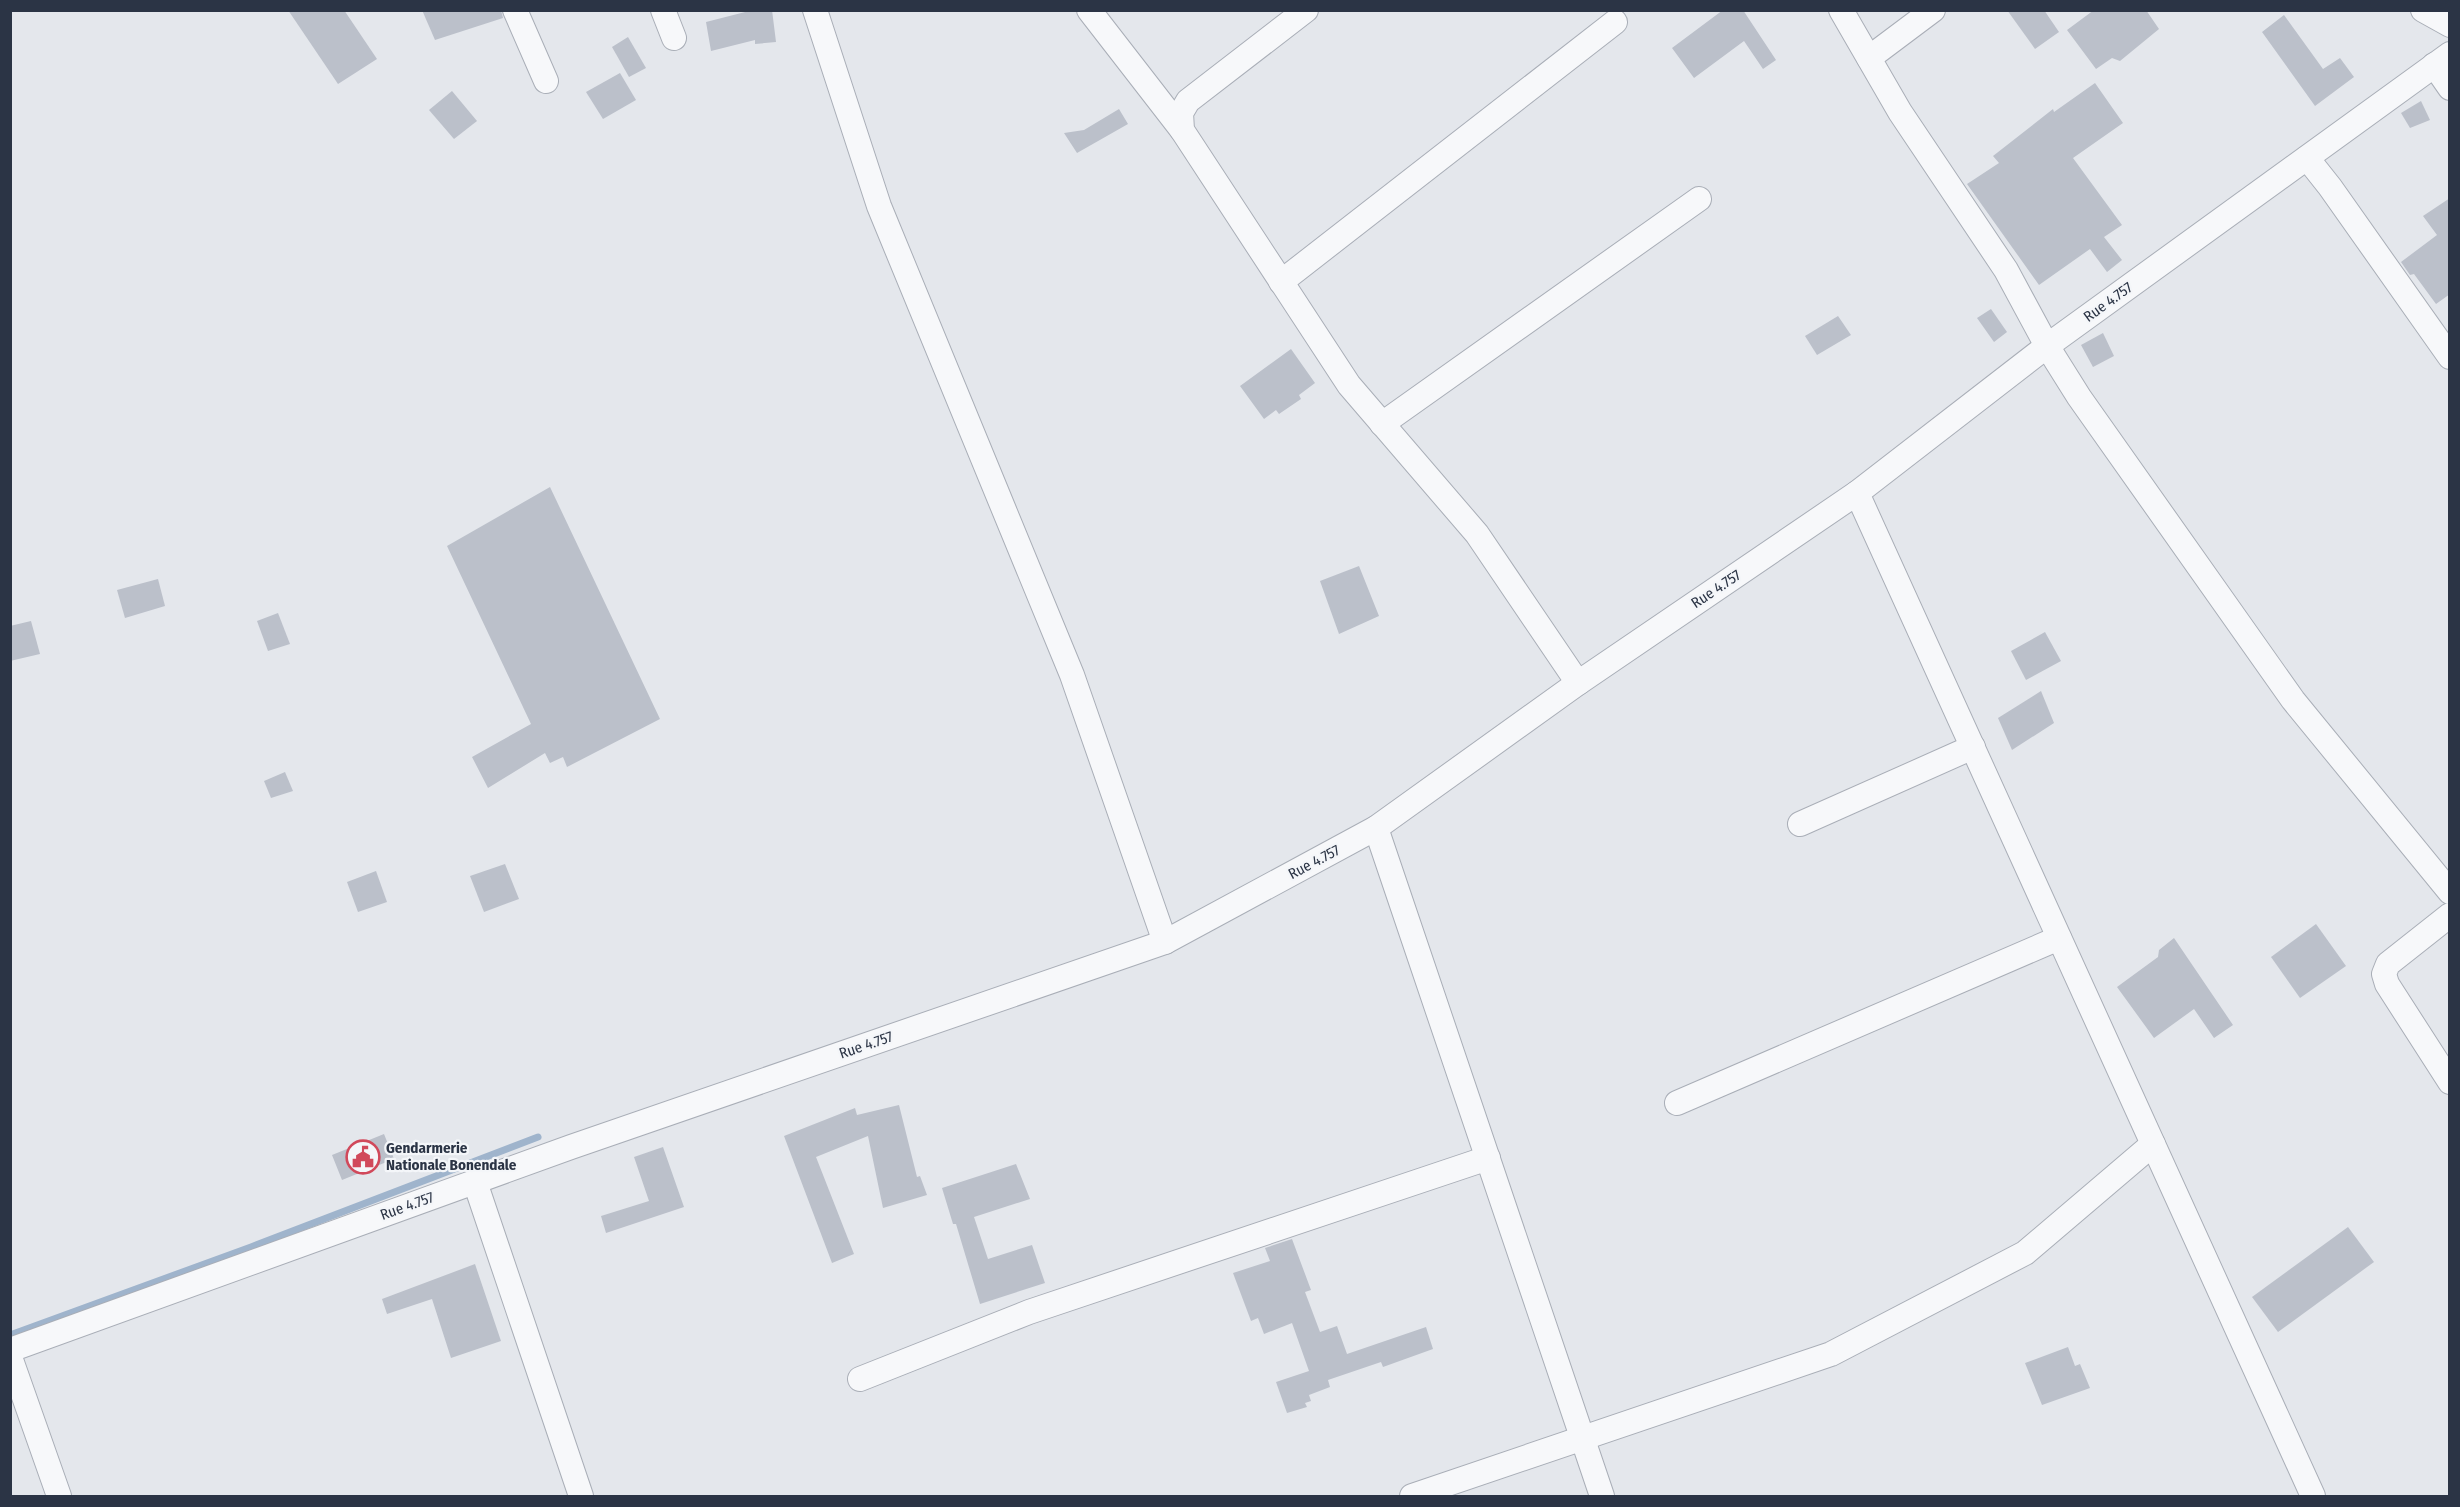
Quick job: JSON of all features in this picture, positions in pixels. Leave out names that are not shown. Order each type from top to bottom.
[{"type":"street","points":[[515,10],[546,81]]},
{"type":"street","points":[[663,10],[674,38]]},
{"type":"street","points":[[815,10],[879,206],[988,476],[1072,675],[1165,942]]},
{"type":"street","points":[[1089,10],[1182,130],[1349,385],[1477,534],[1578,683]]},
{"type":"street","points":[[1182,130],[1181,113],[1188,101],[1306,10]]},
{"type":"street","points":[[1841,10],[1900,112],[2006,270],[2047,346],[2093,416],[2293,699],[2450,892]]},
{"type":"street","points":[[1869,58],[1933,10]]},
{"type":"street","points":[[2423,10],[2450,25]]},
{"type":"street","points":[[1281,282],[1615,22]]},
{"type":"street","points":[[2442,60],[2450,88]]},
{"type":"street","name":"Rue 4.757","points":[[10,1350],[475,1182],[1165,942],[1376,828],[1578,683],[1857,494],[2047,346],[2442,60]]},
{"type":"street","points":[[2307,159],[2330,187],[2450,357]]},
{"type":"street","points":[[1382,424],[1699,199]]},
{"type":"street","points":[[1857,494],[2313,1497]]},
{"type":"street","points":[[1800,824],[1973,747]]},
{"type":"street","points":[[1376,828],[1602,1497]]},
{"type":"street","points":[[2450,915],[2388,964],[2384,974],[2387,984],[2450,1082]]},
{"type":"street","points":[[1677,1103],[2060,938]]},
{"type":"street","points":[[1413,1497],[1831,1354],[1935,1302],[2025,1253],[2153,1144]]},
{"type":"street","points":[[860,1379],[1029,1312],[1488,1158]]},
{"type":"street","points":[[475,1182],[580,1497]]},
{"type":"street","points":[[10,1357],[59,1497]]},
{"type":"building","points":[[288,10],[344,10],[377,59],[338,84]]},
{"type":"building","points":[[422,10],[501,10],[503,18],[435,40]]},
{"type":"building","points":[[753,10],[772,10],[776,42],[755,44],[755,40],[711,51],[706,22]]},
{"type":"building","points":[[1723,10],[1743,10],[1776,60],[1763,69],[1744,41],[1694,78],[1672,48]]},
{"type":"building","points":[[2007,10],[2044,10],[2059,32],[2035,49]]},
{"type":"building","points":[[2094,10],[2146,10],[2159,29],[2120,61],[2112,58],[2096,69],[2067,30]]},
{"type":"building","points":[[2284,15],[2323,69],[2340,58],[2354,77],[2315,106],[2262,32]]},
{"type":"building","points":[[628,37],[646,68],[629,77],[612,47]]},
{"type":"building","points":[[620,73],[636,100],[603,119],[586,92]]},
{"type":"building","points":[[2095,83],[2123,123],[2073,158],[2122,225],[2104,237],[2122,260],[2107,272],[2090,249],[2039,285],[1967,184],[1999,163],[1993,156],[2053,109],[2054,112]]},
{"type":"building","points":[[452,91],[477,121],[454,139],[429,110]]},
{"type":"building","points":[[2421,101],[2430,120],[2410,128],[2401,113]]},
{"type":"building","points":[[1119,109],[1128,124],[1077,153],[1064,133],[1084,130]]},
{"type":"building","points":[[2450,198],[2450,294],[2436,304],[2414,274],[2410,275],[2401,262],[2437,235],[2423,216]]},
{"type":"building","points":[[1991,309],[2007,332],[1994,342],[1977,318]]},
{"type":"building","points":[[1838,316],[1851,335],[1817,355],[1805,336]]},
{"type":"building","points":[[2103,333],[2114,356],[2093,367],[2081,345]]},
{"type":"building","points":[[1291,349],[1315,383],[1299,395],[1301,399],[1279,414],[1276,410],[1264,419],[1240,386]]},
{"type":"building","points":[[550,487],[660,719],[567,767],[563,757],[550,763],[545,753],[488,788],[472,757],[531,724],[447,546]]},
{"type":"building","points":[[1359,566],[1379,616],[1339,634],[1320,581]]},
{"type":"building","points":[[158,579],[165,606],[125,618],[117,590]]},
{"type":"building","points":[[278,613],[290,644],[268,651],[257,621]]},
{"type":"building","points":[[31,621],[40,654],[10,661],[10,626]]},
{"type":"building","points":[[2045,632],[2061,661],[2026,680],[2011,651]]},
{"type":"building","points":[[2041,691],[2054,723],[2012,750],[1998,718]]},
{"type":"building","points":[[285,772],[293,791],[271,798],[264,781]]},
{"type":"building","points":[[505,864],[519,899],[484,912],[470,876]]},
{"type":"building","points":[[376,871],[387,902],[358,912],[347,882]]},
{"type":"building","points":[[2316,924],[2346,966],[2300,998],[2271,957]]},
{"type":"building","points":[[2174,938],[2233,1025],[2214,1038],[2194,1009],[2154,1038],[2117,987],[2158,957],[2159,950]]},
{"type":"building","points":[[899,1105],[917,1177],[920,1176],[927,1195],[883,1208],[868,1136],[816,1157],[854,1254],[832,1263],[784,1136],[855,1108],[857,1115]]},
{"type":"building","name":"Gendarmerie Nationale Bonendale","points":[[384,1134],[394,1159],[342,1180],[332,1155]]},
{"type":"building","points":[[663,1147],[684,1207],[606,1233],[601,1216],[649,1201],[634,1157]]},
{"type":"building","points":[[1016,1164],[1030,1199],[974,1217],[988,1259],[1032,1245],[1045,1283],[980,1304],[956,1224],[953,1224],[942,1188]]},
{"type":"building","points":[[2348,1227],[2374,1262],[2278,1332],[2252,1297]]},
{"type":"building","points":[[1292,1239],[1311,1290],[1305,1292],[1320,1332],[1337,1326],[1347,1354],[1426,1327],[1433,1349],[1383,1367],[1381,1362],[1328,1380],[1330,1387],[1309,1395],[1311,1401],[1305,1403],[1307,1407],[1287,1413],[1276,1382],[1309,1371],[1292,1323],[1264,1334],[1258,1318],[1251,1321],[1233,1273],[1270,1261],[1265,1248]]},
{"type":"building","points":[[475,1264],[501,1341],[451,1358],[432,1299],[387,1314],[382,1299]]},
{"type":"building","points":[[2068,1347],[2075,1366],[2080,1364],[2090,1388],[2042,1405],[2025,1363]]},
{"type":"waterway","points":[[10,1335],[251,1247],[538,1137]]},
{"type":"place","name":"Gendarmerie Nationale Bonendale","points":[[363,1157]]}]
